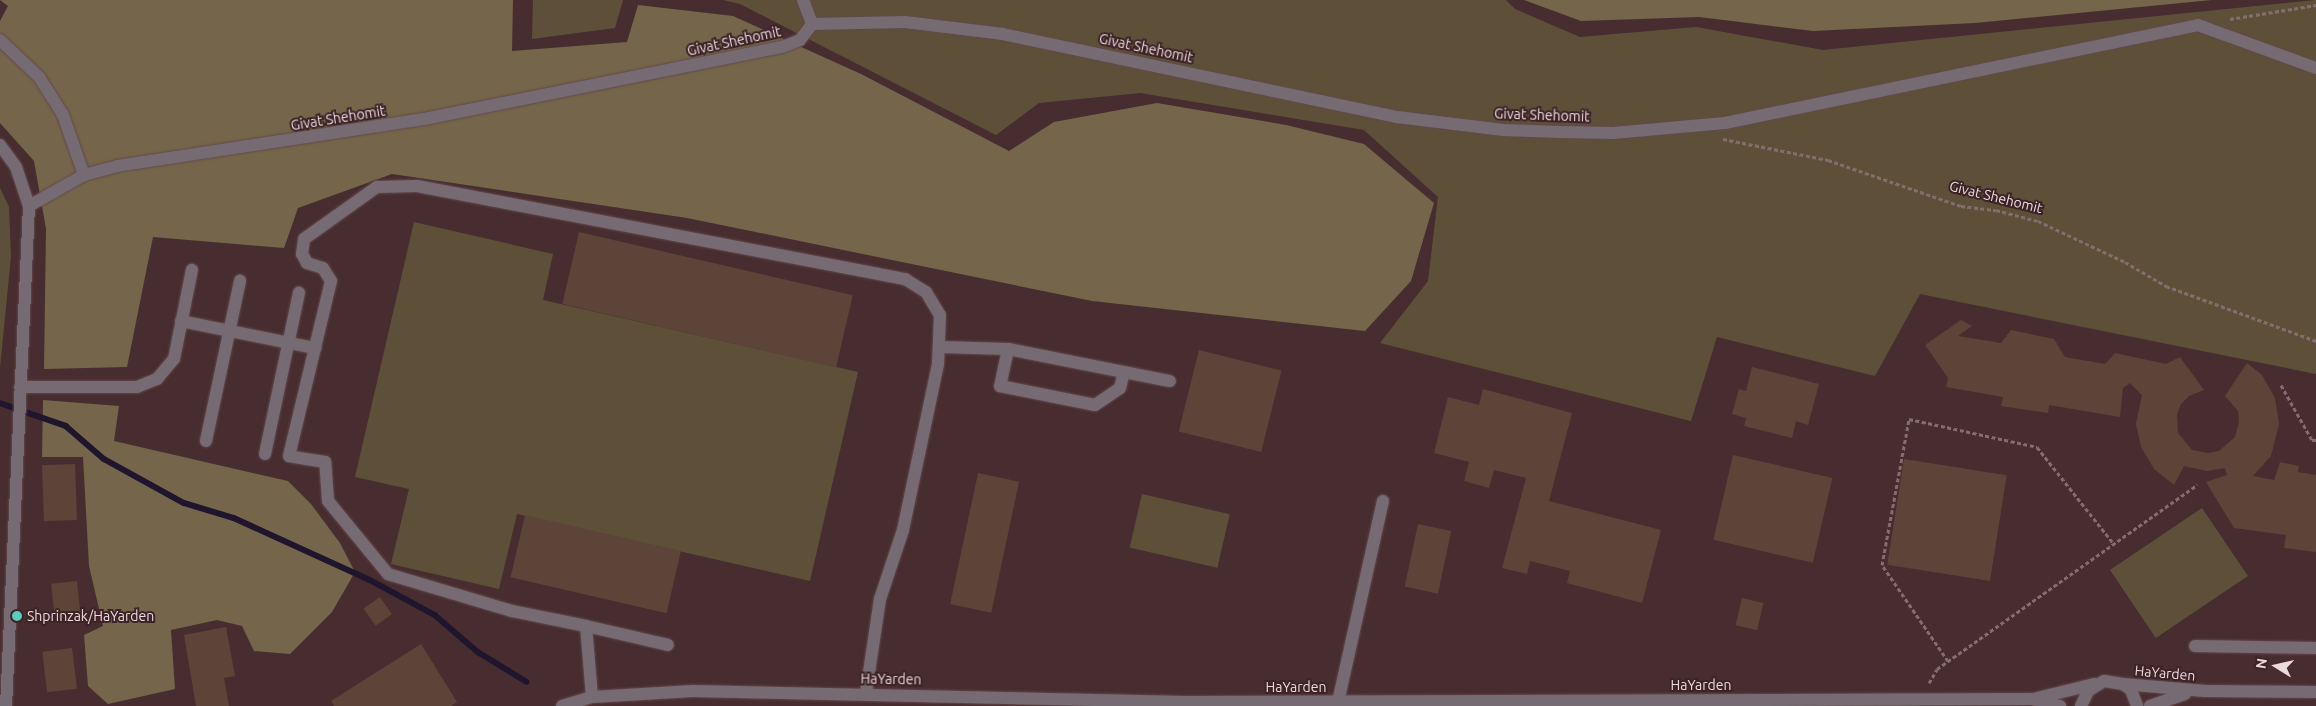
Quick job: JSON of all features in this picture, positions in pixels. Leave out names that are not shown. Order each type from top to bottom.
[{"type":"street","points":[[803,0],[812,24]]},
{"type":"street","name":"Givat Shehomit","points":[[29,206],[84,175],[117,166],[429,118],[782,47],[800,40],[812,24],[905,22],[1003,34],[1397,117],[1503,130],[1612,133],[1724,123],[2198,25],[2316,68]]},
{"type":"street","points":[[0,40],[39,77],[62,115],[84,175]]},
{"type":"street","points":[[0,145],[16,167],[29,206],[6,706]]},
{"type":"street","points":[[668,644],[512,610],[388,574],[328,501],[325,462],[289,456],[331,281],[323,268],[307,263],[302,254],[304,240],[377,187],[417,186],[905,279],[926,292],[940,315],[940,347],[902,530],[880,599],[866,693]]},
{"type":"street","points":[[20,387],[137,387],[157,379],[174,359],[192,270]]},
{"type":"street","points":[[206,441],[240,281]]},
{"type":"street","points":[[265,454],[299,293]]},
{"type":"street","points":[[181,321],[288,341],[315,348]]},
{"type":"street","points":[[940,347],[1008,349],[1170,381]]},
{"type":"street","points":[[1008,349],[1000,386],[1095,405],[1120,388],[1124,372]]},
{"type":"street","points":[[1338,702],[1383,501]]},
{"type":"street","points":[[586,626],[592,697]]},
{"type":"street","points":[[2195,646],[2316,648]]},
{"type":"street","name":"HaYarden","points":[[562,706],[592,697],[693,690],[1183,702],[1643,703],[1921,699],[1961,702],[2032,699],[2104,681],[2205,691],[2316,692]]},
{"type":"street","points":[[2081,706],[2088,691],[2095,684]]},
{"type":"street","points":[[2123,684],[2131,690],[2137,706]]},
{"type":"street","name":"HaYarden","points":[[2150,706],[2163,699],[2205,691]]},
{"type":"street","name":"HaYarden","points":[[2032,699],[2060,706]]},
{"type":"path","points":[[2224,20],[2316,5]]},
{"type":"path","name":"Givat Shehomit","points":[[1713,136],[1828,160],[1961,206],[1996,210],[2038,221],[2125,262],[2166,286],[2316,341]]},
{"type":"path","points":[[2281,385],[2312,440],[2316,440]]},
{"type":"path","points":[[1948,662],[1882,565],[1909,419],[2037,447],[2114,544]]},
{"type":"path","points":[[1921,699],[1937,669],[2197,485]]},
{"type":"shaded area","points":[[0,0],[513,0],[512,51],[627,42],[638,5],[733,16],[861,74],[1009,151],[1054,122],[1157,103],[1286,125],[1364,144],[1434,203],[1411,281],[1365,331],[1092,301],[687,218],[392,174],[298,208],[284,248],[153,237],[127,367],[44,369],[46,229],[34,161],[0,123],[0,21],[8,6]]},
{"type":"shaded area","points":[[533,0],[623,0],[615,28],[532,39]]},
{"type":"shaded area","points":[[723,0],[1506,0],[1515,9],[1580,37],[1696,27],[1823,50],[2316,0],[2316,374],[1920,294],[1875,376],[1717,337],[1691,421],[1380,343],[1428,281],[1438,197],[1364,130],[1140,93],[1039,103],[996,135],[740,4]]},
{"type":"shaded area","points":[[1524,0],[2212,0],[1975,23],[1813,31],[1699,17],[1581,21]]},
{"type":"shaded area","points":[[0,188],[9,207],[11,256],[0,368]]},
{"type":"shaded area","points":[[414,222],[553,254],[543,300],[858,372],[810,581],[517,514],[499,589],[391,564],[409,489],[355,477]]},
{"type":"shaded area","points":[[43,400],[119,406],[114,441],[288,481],[311,504],[340,543],[355,572],[332,612],[290,654],[254,651],[242,626],[217,620],[171,630],[175,689],[108,704],[88,686],[84,635],[103,626],[89,566],[83,457],[42,457]]},
{"type":"shaded area","points":[[1142,494],[1230,514],[1217,568],[1130,548]]},
{"type":"shaded area","points":[[2202,508],[2248,576],[2156,638],[2110,570]]},
{"type":"building","points":[[579,232],[853,295],[836,367],[562,304]]},
{"type":"building","points":[[1961,320],[1972,326],[1958,336],[2001,343],[2011,330],[2054,339],[2065,357],[2105,364],[2115,353],[2166,364],[2180,357],[2204,390],[2189,396],[2181,404],[2177,414],[2178,433],[2192,450],[2208,453],[2219,451],[2235,437],[2239,422],[2238,411],[2225,396],[2247,363],[2262,375],[2275,398],[2279,424],[2271,456],[2253,476],[2274,480],[2280,462],[2299,466],[2298,472],[2316,475],[2316,552],[2284,548],[2286,535],[2234,528],[2206,482],[2227,475],[2225,468],[2207,471],[2184,466],[2174,485],[2154,469],[2141,447],[2136,424],[2142,395],[2130,383],[2123,388],[2120,417],[2049,405],[2048,413],[2001,406],[2003,397],[1946,387],[1948,378],[1925,345]]},
{"type":"building","points":[[1199,350],[1281,371],[1261,452],[1179,432]]},
{"type":"building","points":[[1752,367],[1819,384],[1808,425],[1796,421],[1792,438],[1744,426],[1746,418],[1732,414],[1739,389],[1746,391]]},
{"type":"building","points":[[1483,389],[1572,413],[1549,501],[1661,530],[1642,603],[1567,583],[1570,571],[1530,561],[1527,574],[1502,568],[1526,478],[1494,470],[1489,488],[1464,481],[1469,462],[1434,453],[1448,397],[1479,405]]},
{"type":"building","points":[[1733,455],[1832,478],[1813,563],[1713,540]]},
{"type":"building","points":[[1904,459],[2007,475],[1990,581],[1887,565]]},
{"type":"building","points":[[75,464],[77,520],[44,521],[42,465]]},
{"type":"building","points":[[978,473],[1019,482],[991,613],[950,604]]},
{"type":"building","points":[[525,515],[681,551],[667,613],[511,577]]},
{"type":"building","points":[[1418,524],[1451,531],[1438,594],[1405,587]]},
{"type":"building","points":[[77,581],[81,621],[55,623],[51,584]]},
{"type":"building","points":[[380,597],[392,614],[376,626],[364,608]]},
{"type":"building","points":[[1742,598],[1763,603],[1757,630],[1736,625]]},
{"type":"building","points":[[226,627],[235,676],[224,678],[229,706],[196,706],[184,635]]},
{"type":"building","points":[[421,644],[457,702],[451,706],[334,706],[331,701]]},
{"type":"building","points":[[72,648],[77,689],[47,692],[42,652]]},
{"type":"waterway","points":[[0,403],[66,426],[104,459],[184,503],[234,518],[370,580],[435,615],[478,652],[527,682]]},
{"type":"place","name":"Shprinzak/HaYarden","points":[[17,616]]}]
